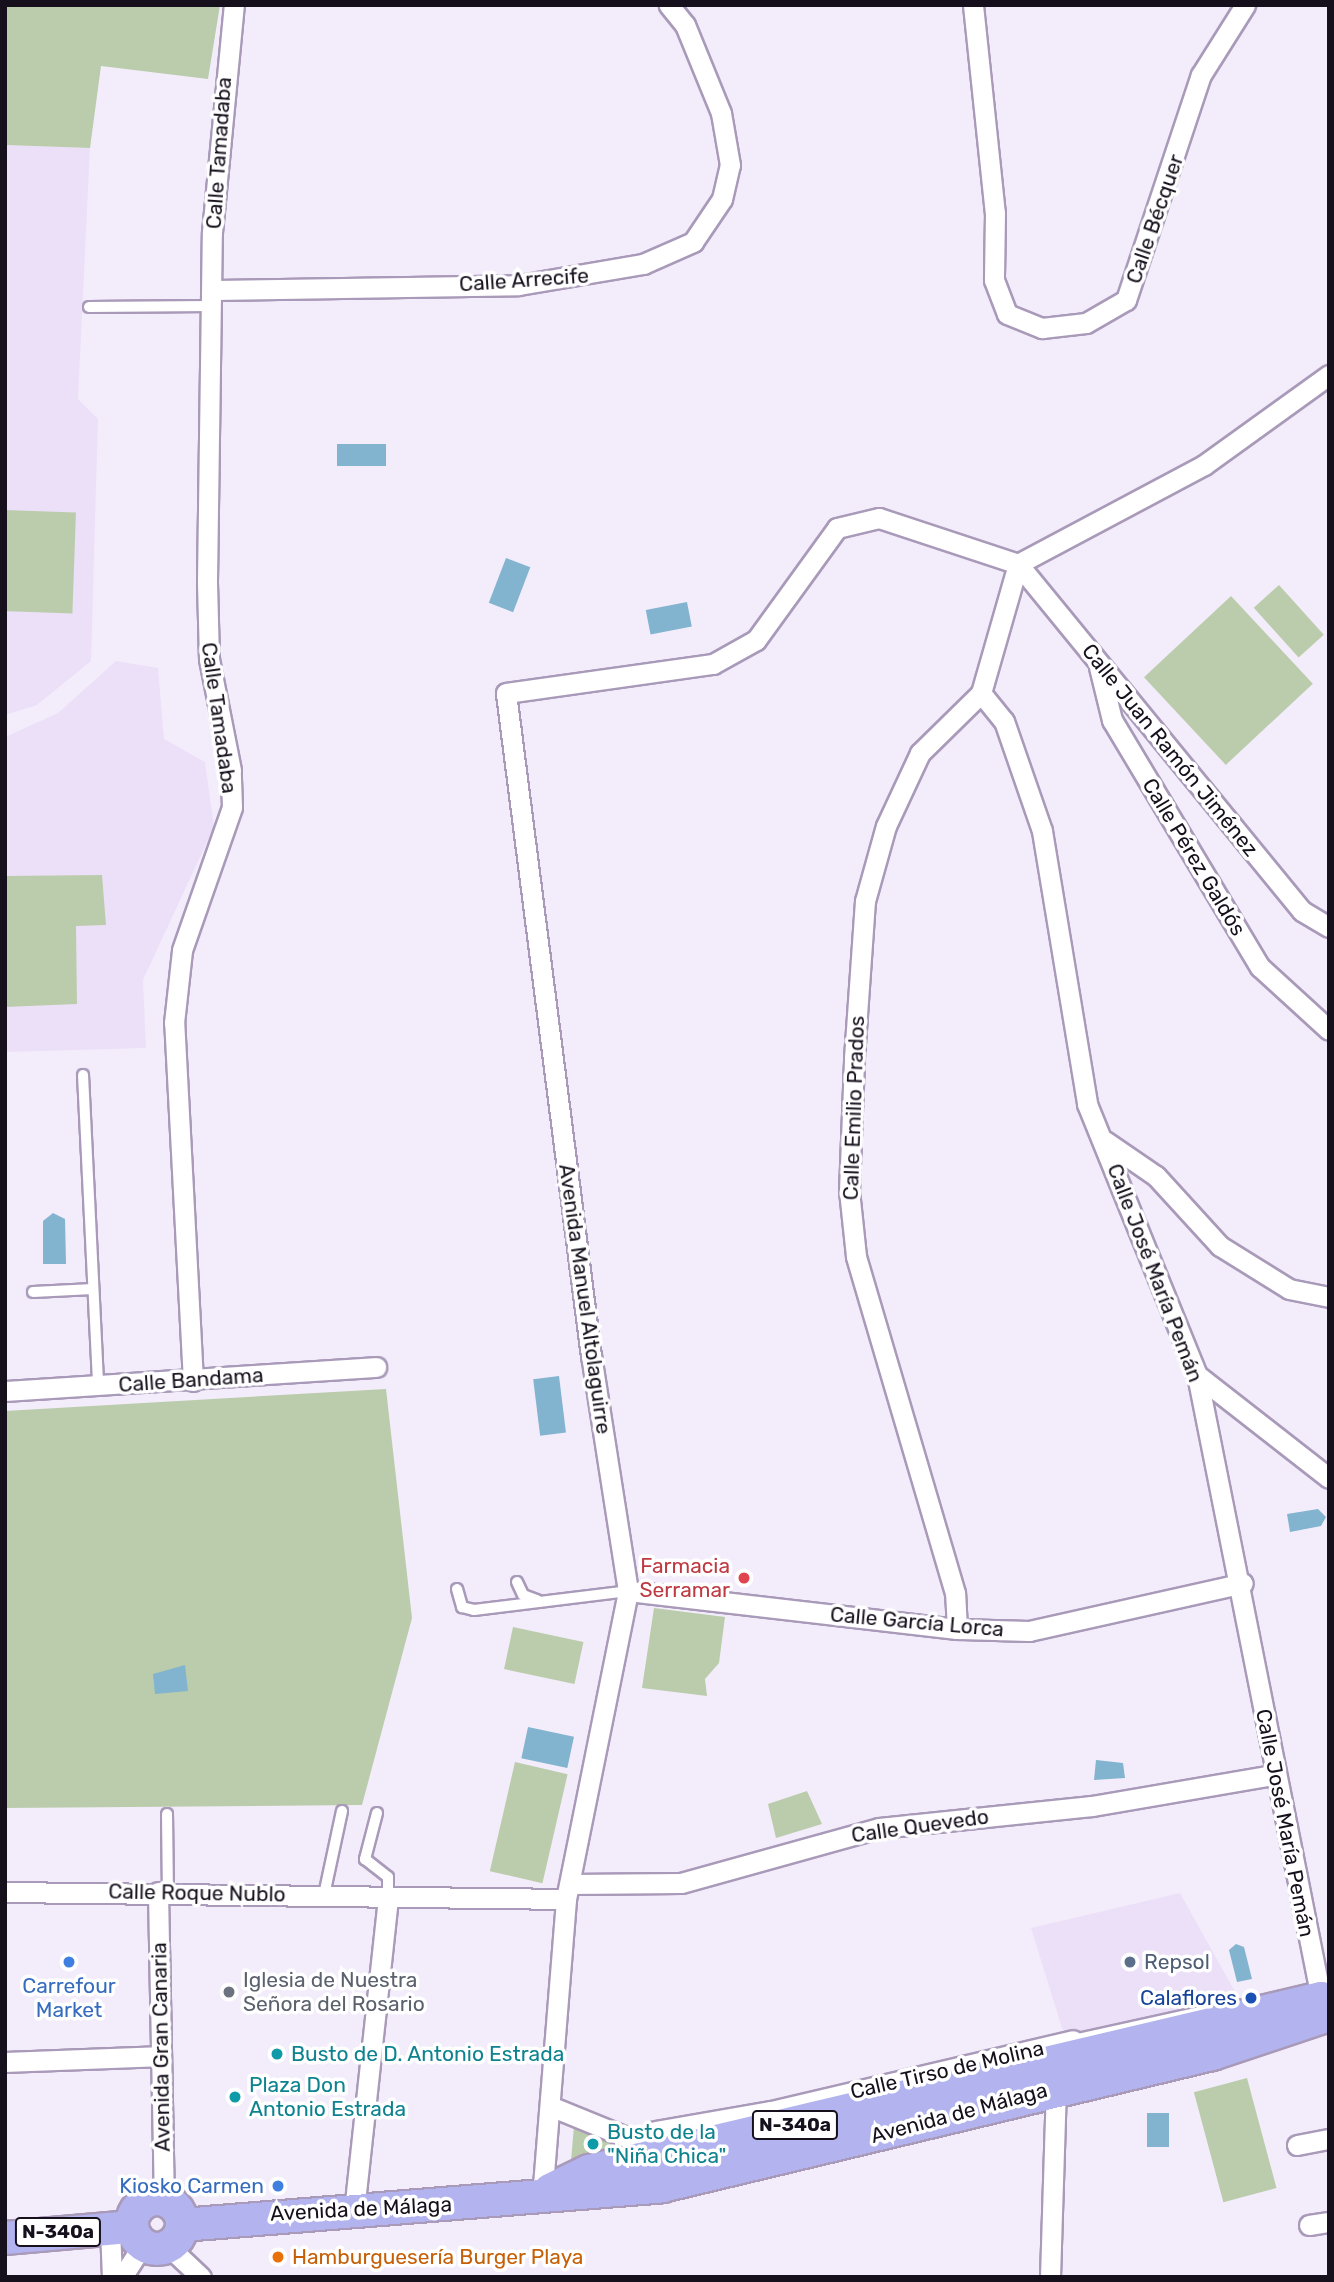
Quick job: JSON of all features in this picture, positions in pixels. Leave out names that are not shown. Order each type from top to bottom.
[{"type":"main road","name":"Avenida de Málaga","points":[[542,2198],[559,2181],[663,2143],[908,2097],[1269,2013],[1325,1996]]},
{"type":"main road","name":"Avenida de Málaga","points":[[5,2238],[542,2198],[662,2186],[1054,2062],[1212,2054],[1325,1996]]},
{"type":"street","name":"Calle Tamadaba","points":[[193,1381],[175,985],[232,807],[232,770],[207,633],[220,112],[234,5]]},
{"type":"street","name":"Calle Arrecife","points":[[215,298],[519,285],[643,264],[692,242],[722,199],[730,165],[721,113],[685,25],[669,5]]},
{"type":"street","name":"Calle Bécquer","points":[[973,5],[995,213],[994,279],[1007,314],[1042,328],[1086,323],[1126,300],[1201,75],[1245,5]]},
{"type":"street","points":[[981,693],[1018,564],[1204,465],[1329,375]]},
{"type":"street","name":"Avenida Manuel Altolaguirre","points":[[542,2198],[568,1891],[628,1591],[591,1356],[506,693],[713,664],[756,640],[837,528],[879,518],[1018,564]]},
{"type":"street","name":"Calle Juan Ramón Jiménez","points":[[1018,564],[1301,911],[1329,927]]},
{"type":"street","name":"Calle Pérez Galdós","points":[[1097,661],[1112,720],[1260,967],[1329,1030]]},
{"type":"street","name":"Calle José María Pemán","points":[[981,693],[1004,721],[1042,831],[1087,1104],[1105,1141],[1197,1375],[1243,1583],[1274,1775],[1325,1996]]},
{"type":"street","name":"Calle Emilio Prados","points":[[957,1629],[955,1593],[856,1256],[849,1191],[865,901],[886,826],[920,753],[981,693]]},
{"type":"street","points":[[1105,1141],[1156,1176],[1220,1245],[1289,1289],[1329,1297]]},
{"type":"street","name":"Calle Bandama","points":[[5,1391],[193,1381],[376,1367]]},
{"type":"street","points":[[1197,1375],[1329,1478]]},
{"type":"street","name":"Calle García Lorca","points":[[628,1591],[957,1629],[1029,1631],[1243,1583]]},
{"type":"street","name":"Calle Quevedo","points":[[568,1891],[681,1883],[879,1828],[1092,1806],[1274,1775]]},
{"type":"street","points":[[354,2211],[388,1899],[568,1891]]},
{"type":"street","name":"Calle Roque Nublo","points":[[5,1892],[324,1895],[388,1899]]},
{"type":"street","name":"Avenida Gran Canaria","points":[[112,2277],[150,2229],[161,2056],[163,1893]]},
{"type":"street","points":[[5,2062],[161,2056]]},
{"type":"street","points":[[1050,2277],[1054,2062]]},
{"type":"street","name":"Calle Tirso de Molina","points":[[663,2143],[953,2069],[1054,2062]]},
{"type":"street","points":[[908,2097],[953,2069]]},
{"type":"street","points":[[550,2106],[663,2143]]},
{"type":"street","points":[[1297,2145],[1329,2140]]},
{"type":"street","points":[[122,2277],[150,2229],[201,2277]]},
{"type":"lane","points":[[89,307],[215,298]]},
{"type":"lane","points":[[83,1075],[98,1386]]},
{"type":"lane","points":[[33,1292],[93,1289]]},
{"type":"lane","points":[[517,1582],[523,1595],[537,1600]]},
{"type":"lane","points":[[457,1589],[463,1606],[474,1610],[537,1600],[628,1591]]},
{"type":"lane","points":[[324,1895],[342,1811]]},
{"type":"lane","points":[[377,1812],[366,1859],[388,1877],[388,1899]]},
{"type":"lane","points":[[163,1893],[167,1814]]},
{"type":"shaded area","points":[[5,145],[90,148],[78,399],[98,419],[91,661],[37,705],[5,715]]},
{"type":"shaded area","points":[[116,661],[158,668],[164,739],[205,762],[214,827],[143,980],[146,1048],[5,1052],[5,737],[58,713]]},
{"type":"shaded area","name":"Repsol","points":[[1180,1893],[1238,1997],[1212,2020],[1083,2053],[1062,2028],[1031,1928]]},
{"type":"green space","points":[[5,5],[220,5],[208,79],[101,66],[90,148],[5,145]]},
{"type":"green space","points":[[5,510],[76,512],[72,613],[5,611]]},
{"type":"green space","points":[[1279,585],[1324,635],[1299,658],[1254,608]]},
{"type":"green space","points":[[1231,596],[1313,684],[1226,765],[1144,677]]},
{"type":"green space","points":[[102,875],[106,925],[76,926],[77,1004],[5,1007],[5,876]]},
{"type":"green space","points":[[386,1389],[412,1618],[362,1805],[5,1808],[5,1411]]},
{"type":"green space","points":[[654,1608],[725,1617],[719,1663],[705,1679],[707,1696],[642,1688]]},
{"type":"green space","points":[[513,1627],[583,1642],[574,1684],[504,1669]]},
{"type":"green space","points":[[515,1762],[568,1774],[542,1883],[490,1871]]},
{"type":"green space","points":[[807,1791],[822,1824],[776,1838],[768,1804]]},
{"type":"green space","points":[[1247,2078],[1277,2188],[1223,2202],[1194,2092]]},
{"type":"green space","points":[[574,2126],[630,2149],[571,2161]]},
{"type":"water","points":[[337,444],[386,444],[386,466],[337,466]]},
{"type":"water","points":[[506,558],[530,567],[513,612],[489,603]]},
{"type":"water","points":[[687,602],[692,627],[651,635],[646,610]]},
{"type":"water","points":[[53,1213],[65,1219],[66,1264],[43,1264],[43,1221]]},
{"type":"water","points":[[559,1376],[566,1433],[540,1436],[533,1379]]},
{"type":"water","points":[[1318,1509],[1326,1517],[1321,1526],[1290,1532],[1287,1514]]},
{"type":"water","points":[[185,1665],[188,1691],[155,1694],[153,1674]]},
{"type":"water","points":[[528,1727],[574,1737],[567,1768],[521,1758]]},
{"type":"water","points":[[1096,1760],[1123,1763],[1125,1778],[1094,1780]]},
{"type":"water","points":[[1236,1944],[1244,1947],[1252,1979],[1237,1982],[1229,1950]]},
{"type":"water","points":[[1147,2113],[1169,2113],[1169,2147],[1147,2147]]},
{"type":"place","name":"Farmacia Serramar","points":[[744,1578]]},
{"type":"place","name":"Carrefour Market","points":[[69,1962]]},
{"type":"place","name":"Repsol","points":[[1130,1962]]},
{"type":"place","name":"Iglesia de Nuestra Señora del Rosario","points":[[229,1992]]},
{"type":"place","name":"Calaflores","points":[[1251,1998]]},
{"type":"place","name":"Busto de D. Antonio Estrada","points":[[277,2054]]},
{"type":"place","name":"Plaza Don Antonio Estrada","points":[[235,2097]]},
{"type":"place","name":"Busto de la \"Niña Chica\"","points":[[593,2144]]},
{"type":"place","name":"Kiosko Carmen","points":[[278,2186]]},
{"type":"place","name":"Hamburguesería Burger Playa","points":[[278,2257]]}]
